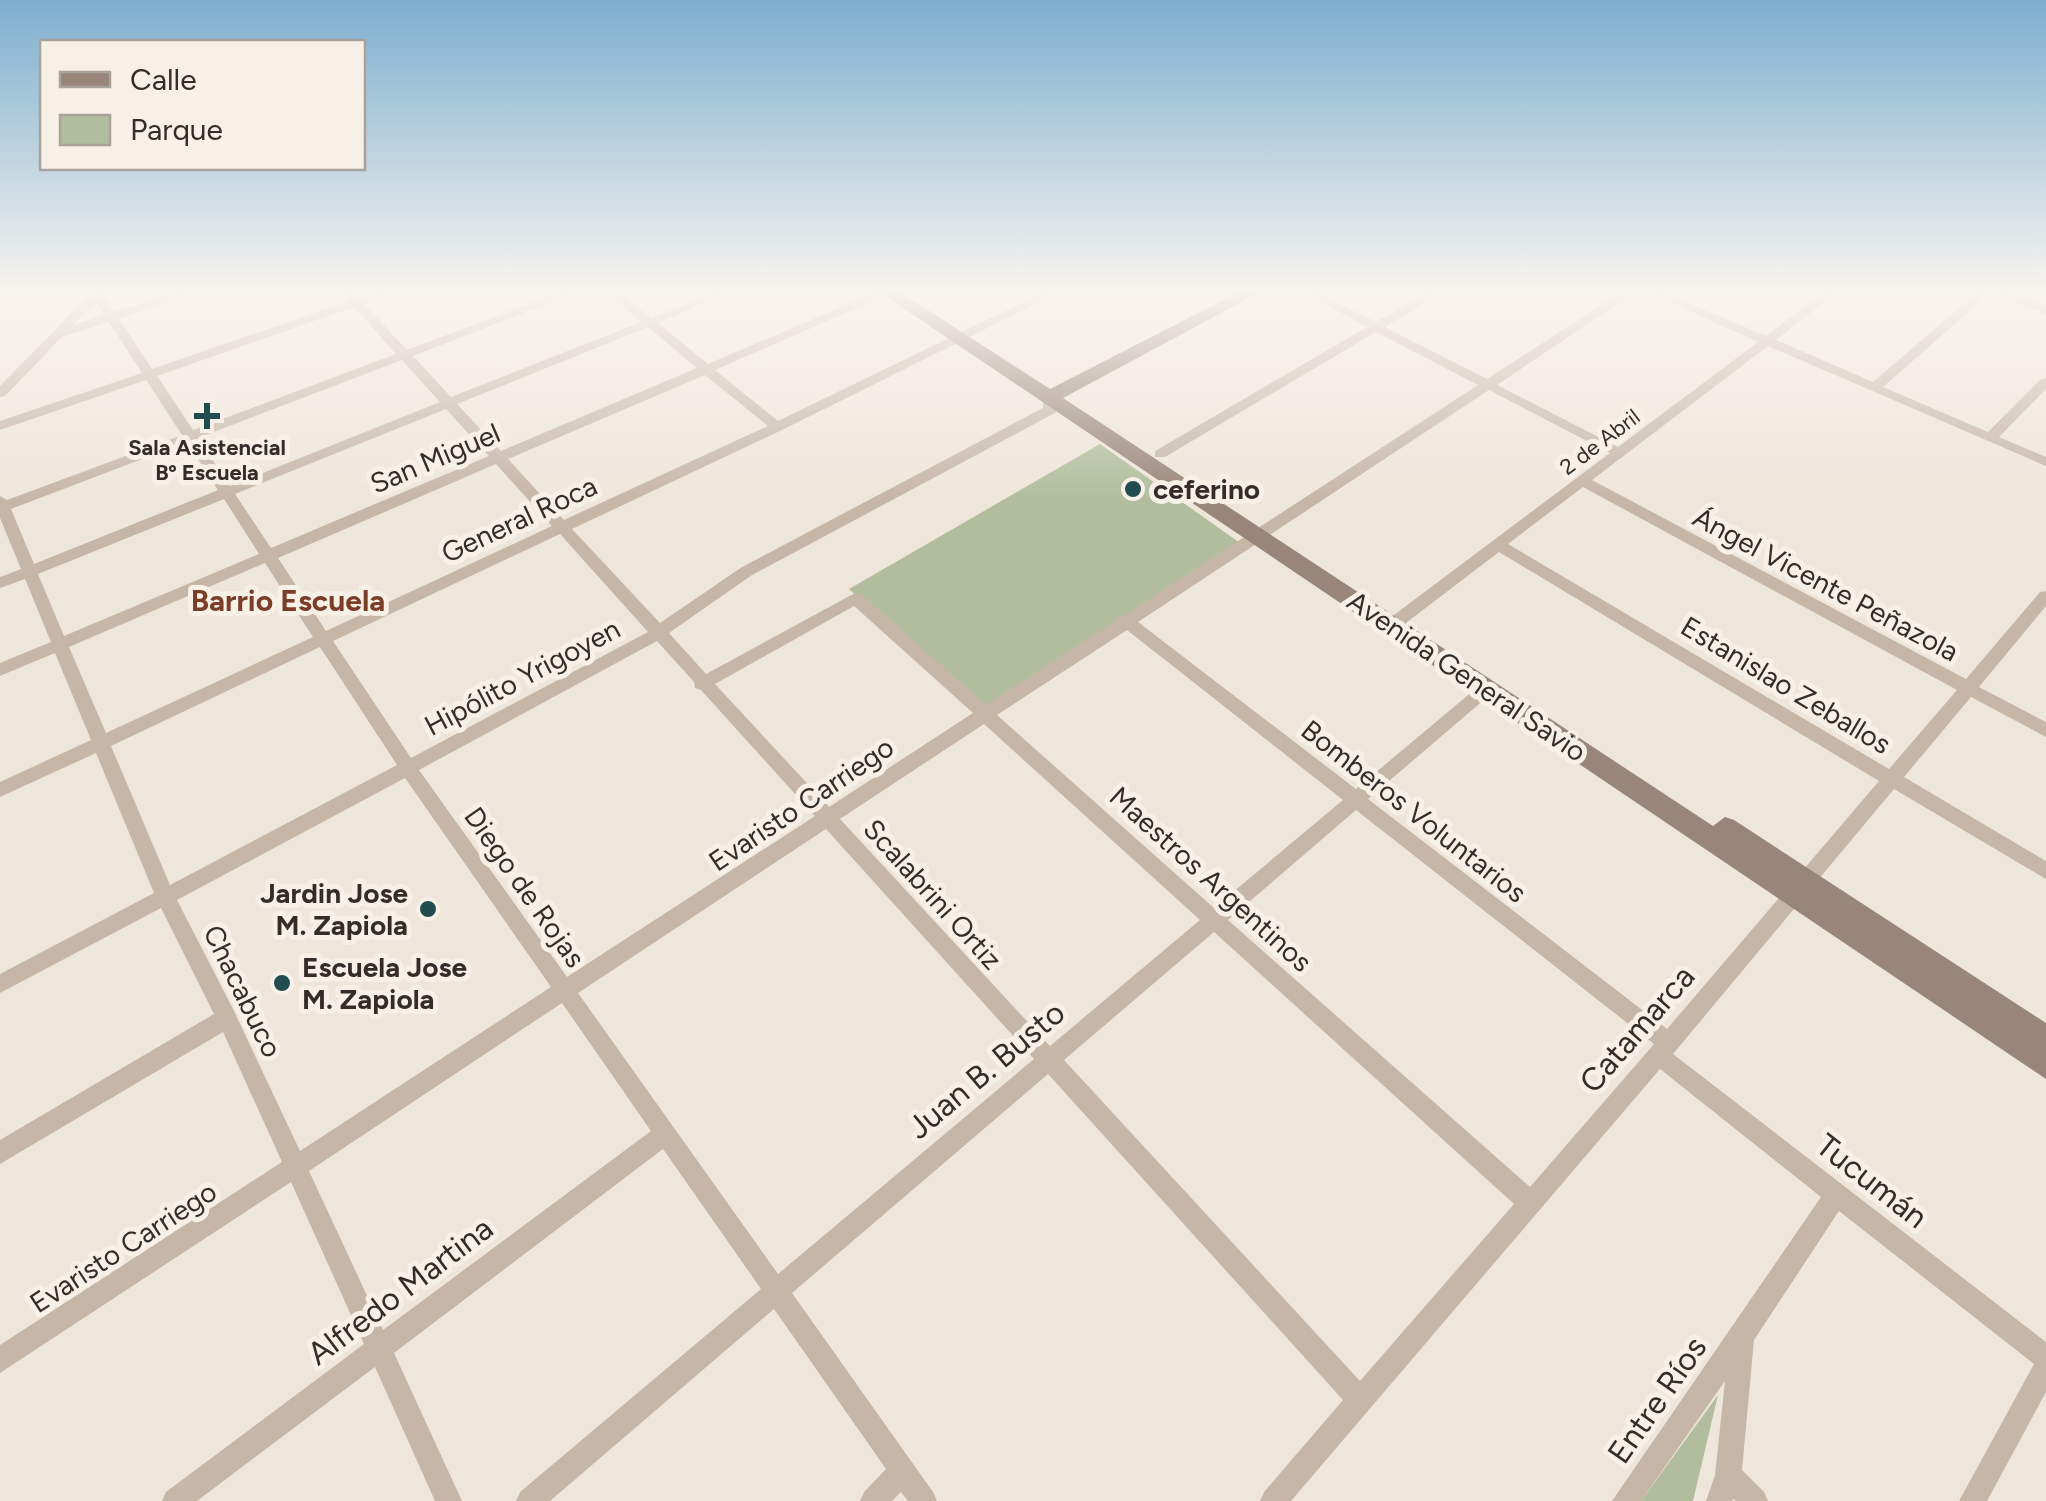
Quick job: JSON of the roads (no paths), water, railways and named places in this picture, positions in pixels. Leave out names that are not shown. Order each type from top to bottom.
[{"type":"main road","name":"Avenida General Savio","points":[[1005,361],[1799,887],[2046,1064]]},
{"type":"main road","points":[[1054,392],[1110,361]]},
{"type":"main road","points":[[1054,392],[1115,361]]},
{"type":"main road","name":"Avenida General Savio","points":[[1054,392],[1160,454],[1264,531]]},
{"type":"main road","name":"Avenida General Savio","points":[[1398,621],[1486,688],[2046,1040]]},
{"type":"street","points":[[0,393],[28,361]]},
{"type":"street","name":"Diego de Rojas","points":[[141,361],[408,768],[924,1501]]},
{"type":"street","points":[[0,426],[183,361]]},
{"type":"street","points":[[1,504],[391,361]]},
{"type":"street","name":"Scalabrini Ortiz","points":[[409,361],[656,636],[1360,1400]]},
{"type":"street","points":[[0,583],[554,361]]},
{"type":"street","points":[[695,361],[778,427]]},
{"type":"street","name":"San Miguel","points":[[0,670],[727,361]]},
{"type":"street","name":"General Roca","points":[[0,790],[914,361]]},
{"type":"street","points":[[1160,454],[1318,361]]},
{"type":"street","points":[[1442,361],[1620,453]]},
{"type":"street","name":"Evaristo Carriego","points":[[0,1360],[1524,361]]},
{"type":"street","name":"2 de Abril","points":[[1398,621],[1741,361]]},
{"type":"street","points":[[1811,361],[2046,462]]},
{"type":"street","points":[[1874,388],[1905,361]]},
{"type":"street","points":[[1990,438],[2046,382]]},
{"type":"street","name":"Hipólito Yrigoyen","points":[[0,984],[656,636],[747,571],[1050,410],[1054,392]]},
{"type":"street","name":"Ángel Vicente Peñazola","points":[[1582,481],[2046,730]]},
{"type":"street","name":"Chacabuco","points":[[1,504],[63,644],[165,896],[227,1018],[449,1501]]},
{"type":"street","name":"Estanislao Zeballos","points":[[1498,545],[2046,871]]},
{"type":"street","name":"Catamarca","points":[[1273,1501],[1664,1049],[1965,687],[2046,596]]},
{"type":"street","name":"Maestros Argentinos","points":[[701,684],[855,598],[1529,1202]]},
{"type":"street","points":[[2027,619],[2046,628]]},
{"type":"street","name":"Bomberos Voluntarios","points":[[1126,621],[1664,1049]]},
{"type":"street","name":"Juan B. Busto","points":[[528,1501],[1486,688]]},
{"type":"street","points":[[0,1153],[227,1018]]},
{"type":"street","name":"Tucumán","points":[[1664,1049],[1837,1194],[2046,1358]]},
{"type":"street","name":"Alfredo Martina","points":[[175,1501],[665,1134]]},
{"type":"street","name":"Entre Ríos","points":[[1625,1501],[1837,1194]]},
{"type":"street","name":"Entre Ríos","points":[[1723,1488],[1742,1336]]},
{"type":"street","points":[[1972,1501],[2046,1367]]},
{"type":"street","points":[[873,1501],[903,1471]]},
{"type":"street","points":[[1723,1488],[1755,1501]]},
{"type":"place","name":"Sala Asistencial Bº Escuela","points":[[207,416]]},
{"type":"place","name":"ceferino","points":[[1133,489]]},
{"type":"place","name":"Jardin Jose M. Zapiola","points":[[428,909]]},
{"type":"place","name":"Escuela Jose M. Zapiola","points":[[282,983]]},
{"type":"district","name":"Barrio Escuela","points":[[288,600]]}]
